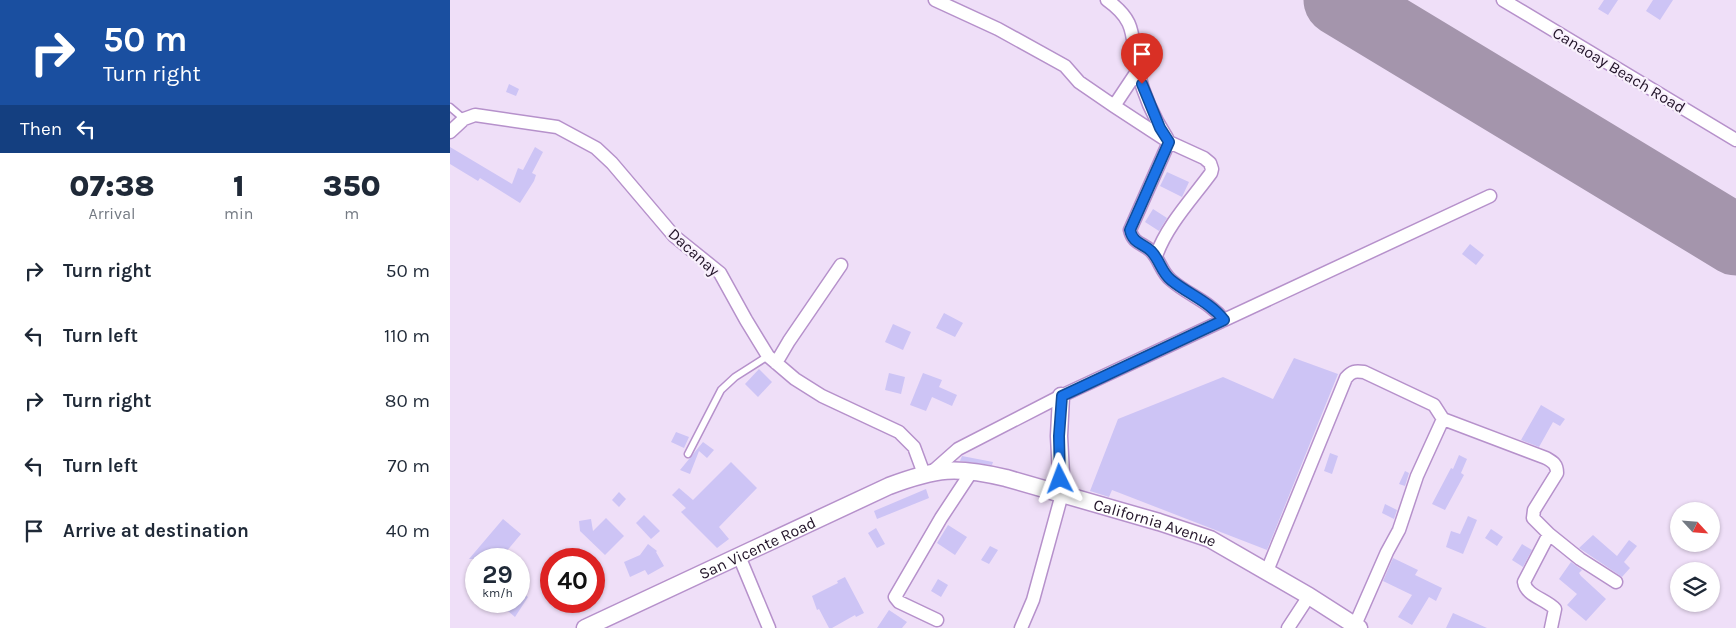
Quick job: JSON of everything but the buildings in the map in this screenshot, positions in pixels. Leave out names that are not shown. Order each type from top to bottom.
[{"type":"street","points":[[935,0],[998,30],[1065,66],[1079,82],[1114,106],[1169,142],[1204,158],[1210,163],[1211,173],[1189,201],[1156,256]]},
{"type":"street","points":[[1107,0],[1123,13],[1131,27],[1138,70],[1156,118],[1169,142]]},
{"type":"street","name":"Canaoay Beach Road","points":[[1503,0],[1736,140]]},
{"type":"street","points":[[1114,106],[1138,70]]},
{"type":"street","name":"Dacanay","points":[[464,119],[475,116],[557,127],[596,148],[612,163],[674,236],[720,273],[746,320],[772,360],[795,379],[822,396],[899,432],[914,447],[928,473]]},
{"type":"street","points":[[450,132],[464,119]]},
{"type":"street","points":[[1169,142],[1130,230],[1132,237],[1136,242],[1150,249],[1156,256],[1162,271],[1170,279],[1216,309],[1224,320]]},
{"type":"street","points":[[928,473],[958,449],[1062,396],[1490,196]]},
{"type":"street","points":[[772,360],[789,341],[841,265]]},
{"type":"street","points":[[1268,571],[1346,378],[1350,372],[1355,371],[1364,372],[1434,405],[1443,419],[1546,458],[1555,464],[1557,474],[1534,510],[1533,518],[1549,534],[1580,559],[1616,582]]},
{"type":"street","points":[[1021,628],[1033,600],[1062,494],[1059,436],[1062,396]]},
{"type":"street","points":[[1357,627],[1387,552],[1399,530],[1417,476],[1443,419]]},
{"type":"street","name":"California Avenue","points":[[928,473],[950,470],[972,471],[1006,478],[1159,522],[1210,539],[1268,571],[1357,627]]},
{"type":"street","points":[[937,620],[899,602],[895,597],[941,518],[972,471]]},
{"type":"street","name":"San Vicente Road","points":[[585,628],[889,486],[928,473]]},
{"type":"street","points":[[1549,534],[1524,582],[1524,586],[1528,591],[1553,606],[1555,612],[1551,628]]},
{"type":"street","points":[[739,556],[769,628]]},
{"type":"street","points":[[1288,628],[1309,596]]},
{"type":"lane","points":[[450,107],[464,119]]},
{"type":"lane","points":[[688,454],[721,390],[735,377],[772,360]]},
{"type":"runway","points":[[1339,0],[1736,240]]},
{"type":"route","points":[[1060,479],[1059,436],[1062,396],[1224,320],[1216,309],[1170,279],[1162,271],[1156,256],[1150,249],[1136,242],[1132,237],[1130,230],[1169,142],[1160,128],[1142,84]]}]
